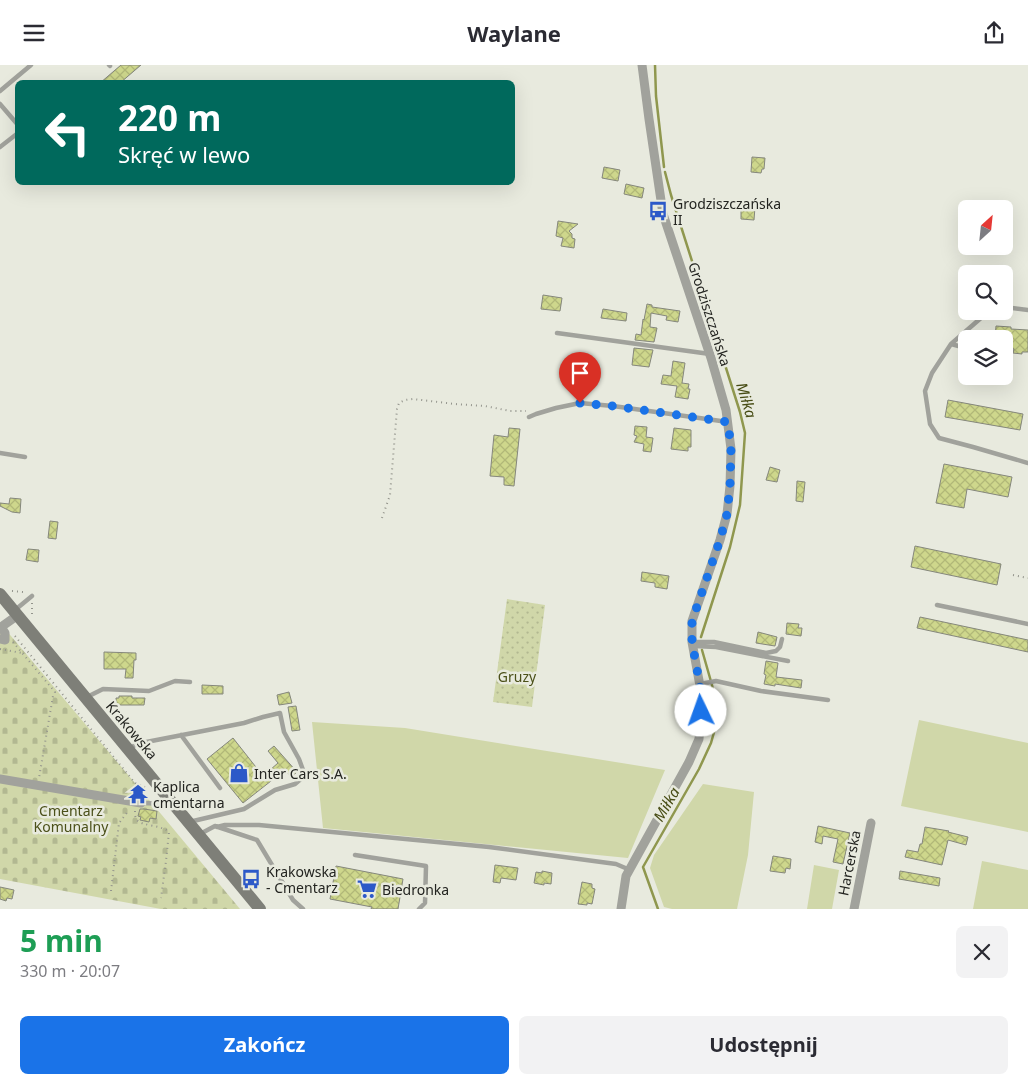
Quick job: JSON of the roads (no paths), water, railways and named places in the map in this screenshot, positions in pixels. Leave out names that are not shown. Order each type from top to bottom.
[{"type":"main road","name":"Krakowska","points":[[0,594],[260,909]]},
{"type":"street","name":"Grodziszczańska","points":[[621,909],[626,876],[689,762],[698,739],[701,711],[700,684],[692,644],[692,621],[727,514],[731,449],[726,410],[710,355],[663,214],[642,65]]},
{"type":"street","points":[[3,632],[16,613]]},
{"type":"street","points":[[0,779],[138,802]]},
{"type":"street","name":"Harcerska","points":[[854,909],[871,823]]},
{"type":"lane","points":[[0,91],[31,65]]},
{"type":"lane","points":[[0,104],[15,122]]},
{"type":"lane","points":[[0,147],[15,135]]},
{"type":"lane","points":[[1013,308],[1028,311]]},
{"type":"lane","points":[[979,320],[951,344],[932,373],[925,391],[930,425],[939,438],[1028,463]]},
{"type":"lane","points":[[557,333],[710,355]]},
{"type":"lane","points":[[951,344],[958,346]]},
{"type":"lane","points":[[530,417],[538,413],[580,403],[728,422]]},
{"type":"lane","points":[[0,453],[25,457]]},
{"type":"lane","points":[[16,613],[32,596]]},
{"type":"lane","points":[[937,605],[1028,624]]},
{"type":"lane","points":[[692,644],[714,642],[766,653],[776,651],[780,647],[782,639]]},
{"type":"lane","points":[[692,644],[788,661]]},
{"type":"lane","points":[[86,698],[104,689],[149,691],[175,681],[190,682]]},
{"type":"lane","points":[[700,684],[716,681],[761,691],[828,700]]},
{"type":"lane","points":[[128,749],[136,744],[244,723],[280,713],[284,732],[303,770],[302,777],[295,784],[275,790],[244,809],[188,822]]},
{"type":"lane","points":[[181,735],[220,788]]},
{"type":"lane","points":[[138,802],[174,804]]},
{"type":"lane","points":[[199,835],[214,826],[259,825],[489,847],[616,864],[630,870]]},
{"type":"lane","points":[[217,827],[257,840],[293,900],[303,909]]},
{"type":"lane","points":[[355,855],[426,866],[425,903],[419,909]]},
{"type":"waterway","name":"Miłka","points":[[655,65],[656,96],[664,167]]},
{"type":"waterway","name":"Miłka","points":[[665,172],[745,433],[740,505],[730,547],[701,637]]},
{"type":"waterway","name":"Miłka","points":[[658,909],[643,867],[699,769],[711,743],[718,718],[712,685],[702,650]]},
{"type":"place","name":"Grodziszczańska II","points":[[658,211]]},
{"type":"place","name":"Inter Cars S.A.","points":[[239,773]]},
{"type":"place","name":"Kaplica cmentarna","points":[[138,794]]},
{"type":"place","name":"Krakowska - Cmentarz","points":[[251,879]]},
{"type":"place","name":"Biedronka","points":[[367,889]]},
{"type":"park label","name":"Gruzy","points":[[517,676]]},
{"type":"park label","name":"Cmentarz Komunalny","points":[[71,818]]}]
